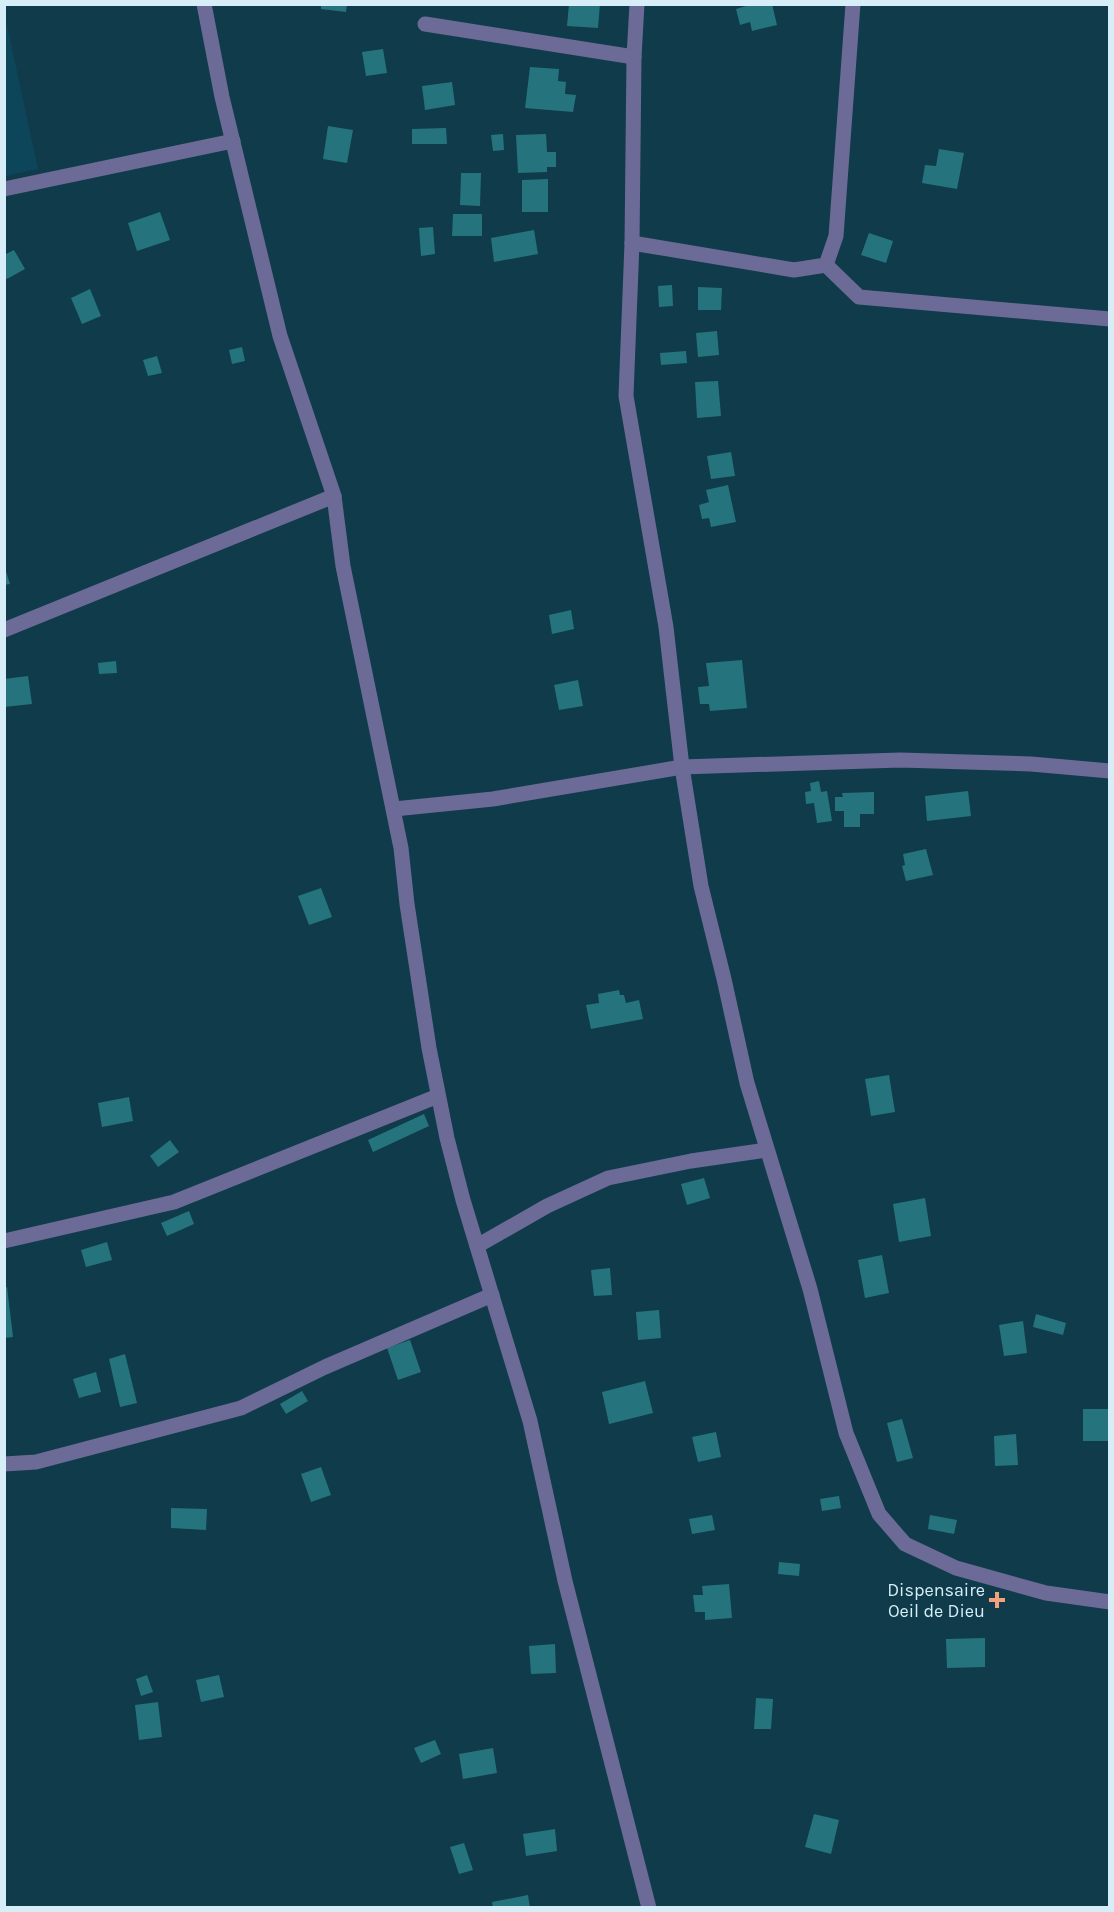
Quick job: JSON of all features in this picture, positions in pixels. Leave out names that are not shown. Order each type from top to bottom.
[{"type":"street","points":[[204,4],[233,141],[280,336],[334,496],[343,566],[401,848],[407,904],[429,1048],[462,1200],[530,1421],[565,1581],[649,1908]]},
{"type":"street","points":[[637,4],[626,396],[666,627],[682,767],[701,886],[747,1083],[810,1289],[846,1433],[879,1514],[905,1544],[957,1568],[1046,1593],[1110,1602]]},
{"type":"street","points":[[826,265],[836,236],[853,4]]},
{"type":"street","points":[[425,24],[634,57]]},
{"type":"street","points":[[4,189],[233,141]]},
{"type":"street","points":[[632,243],[794,270],[826,265]]},
{"type":"street","points":[[826,265],[859,297],[1110,319]]},
{"type":"street","points":[[4,630],[334,496]]},
{"type":"street","points":[[394,809],[493,799],[682,767],[900,760],[1031,764],[1110,771]]},
{"type":"street","points":[[4,1242],[174,1202],[438,1096]]},
{"type":"street","points":[[477,1246],[547,1206],[608,1178],[691,1161],[767,1150]]},
{"type":"street","points":[[4,1464],[36,1462],[241,1407],[325,1367],[492,1295]]},
{"type":"shaded area","points":[[5,16],[38,169],[4,176]]},
{"type":"building","points":[[321,4],[347,4],[346,12],[321,9]]},
{"type":"building","points":[[569,4],[600,4],[598,28],[567,26]]},
{"type":"building","points":[[746,4],[772,4],[777,25],[752,31],[750,22],[740,25],[736,9]]},
{"type":"building","points":[[383,49],[387,73],[366,76],[362,52]]},
{"type":"building","points":[[530,67],[559,69],[558,81],[566,82],[565,94],[576,95],[573,112],[525,108]]},
{"type":"building","points":[[452,82],[455,105],[425,110],[422,86]]},
{"type":"building","points":[[328,126],[353,130],[347,163],[323,159]]},
{"type":"building","points":[[446,128],[447,144],[412,144],[412,129]]},
{"type":"building","points":[[503,134],[504,150],[493,151],[491,135]]},
{"type":"building","points":[[546,134],[547,152],[556,152],[556,167],[547,167],[547,172],[518,173],[516,135]]},
{"type":"building","points":[[939,149],[964,153],[957,189],[922,183],[925,165],[936,166]]},
{"type":"building","points":[[461,173],[481,173],[480,206],[460,205]]},
{"type":"building","points":[[548,179],[548,212],[522,212],[522,180]]},
{"type":"building","points":[[160,212],[170,240],[137,251],[128,223]]},
{"type":"building","points":[[453,214],[482,214],[482,236],[452,236]]},
{"type":"building","points":[[433,227],[435,254],[421,256],[419,228]]},
{"type":"building","points":[[534,230],[538,254],[494,262],[491,238]]},
{"type":"building","points":[[869,233],[893,241],[886,263],[861,255]]},
{"type":"building","points":[[14,250],[25,269],[7,279],[4,276],[4,255]]},
{"type":"building","points":[[672,285],[673,306],[659,307],[658,286]]},
{"type":"building","points":[[698,287],[722,288],[721,310],[698,310]]},
{"type":"building","points":[[90,289],[101,316],[82,324],[71,298]]},
{"type":"building","points":[[717,331],[719,355],[698,357],[696,333]]},
{"type":"building","points":[[242,347],[245,361],[232,364],[229,350]]},
{"type":"building","points":[[686,351],[687,363],[661,365],[660,353]]},
{"type":"building","points":[[157,356],[162,373],[148,376],[143,360]]},
{"type":"building","points":[[718,381],[721,416],[697,418],[695,382]]},
{"type":"building","points":[[731,452],[735,476],[711,479],[707,456]]},
{"type":"building","points":[[728,485],[736,522],[711,527],[709,518],[702,519],[699,505],[709,502],[706,490]]},
{"type":"building","points":[[4,565],[10,584],[4,585]]},
{"type":"building","points":[[571,610],[574,629],[552,634],[549,615]]},
{"type":"building","points":[[742,660],[747,708],[710,711],[709,704],[700,704],[698,687],[709,686],[706,663]]},
{"type":"building","points":[[116,661],[117,673],[99,674],[98,663]]},
{"type":"building","points":[[28,676],[32,704],[4,707],[4,679]]},
{"type":"building","points":[[578,680],[583,706],[559,710],[554,685]]},
{"type":"building","points":[[819,781],[821,792],[827,791],[832,821],[817,823],[814,803],[806,804],[805,792],[811,791],[810,783]]},
{"type":"building","points":[[968,791],[971,816],[927,821],[925,796]]},
{"type":"building","points":[[874,792],[874,814],[860,814],[860,827],[844,827],[844,811],[835,811],[835,797],[843,797],[842,793]]},
{"type":"building","points":[[926,849],[933,875],[906,881],[902,866],[905,865],[903,854]]},
{"type":"building","points":[[321,888],[332,917],[309,925],[298,896]]},
{"type":"building","points":[[619,990],[620,995],[624,995],[626,1003],[639,1000],[643,1019],[591,1029],[586,1005],[599,1003],[598,994]]},
{"type":"building","points":[[889,1075],[895,1112],[871,1116],[865,1079]]},
{"type":"building","points":[[129,1097],[133,1121],[102,1127],[98,1103]]},
{"type":"building","points":[[424,1114],[429,1126],[373,1152],[368,1140]]},
{"type":"building","points":[[170,1140],[179,1152],[158,1167],[150,1156]]},
{"type":"building","points":[[704,1178],[710,1198],[687,1205],[681,1184]]},
{"type":"building","points":[[925,1198],[931,1236],[899,1242],[893,1204]]},
{"type":"building","points":[[189,1211],[194,1224],[167,1236],[161,1223]]},
{"type":"building","points":[[107,1242],[112,1260],[86,1267],[81,1250]]},
{"type":"building","points":[[882,1255],[889,1293],[865,1298],[858,1260]]},
{"type":"building","points":[[610,1268],[612,1295],[594,1296],[591,1270]]},
{"type":"building","points":[[7,1287],[13,1337],[4,1338],[4,1288]]},
{"type":"building","points":[[659,1310],[661,1338],[638,1340],[636,1312]]},
{"type":"building","points":[[1036,1314],[1066,1323],[1063,1335],[1033,1327]]},
{"type":"building","points":[[1023,1321],[1027,1353],[1004,1356],[999,1325]]},
{"type":"building","points":[[410,1340],[421,1372],[398,1380],[387,1348]]},
{"type":"building","points":[[125,1354],[137,1403],[120,1407],[109,1359]]},
{"type":"building","points":[[96,1372],[101,1392],[79,1398],[73,1379]]},
{"type":"building","points":[[645,1381],[653,1413],[609,1424],[602,1392]]},
{"type":"building","points":[[302,1391],[308,1401],[286,1414],[280,1404]]},
{"type":"building","points":[[1083,1409],[1110,1409],[1110,1441],[1083,1441]]},
{"type":"building","points":[[902,1419],[913,1458],[897,1462],[887,1423]]},
{"type":"building","points":[[716,1432],[721,1457],[698,1462],[692,1437]]},
{"type":"building","points":[[1016,1434],[1018,1465],[995,1466],[994,1436]]},
{"type":"building","points":[[321,1467],[331,1495],[311,1502],[301,1474]]},
{"type":"building","points":[[839,1496],[841,1508],[822,1511],[820,1499]]},
{"type":"building","points":[[171,1508],[207,1509],[206,1530],[171,1528]]},
{"type":"building","points":[[712,1515],[715,1530],[692,1534],[689,1519]]},
{"type":"building","points":[[930,1515],[957,1520],[954,1534],[928,1529]]},
{"type":"building","points":[[779,1562],[800,1564],[799,1576],[778,1574]]},
{"type":"building","points":[[729,1584],[732,1618],[705,1620],[705,1612],[695,1612],[693,1595],[703,1595],[702,1586]]},
{"type":"building","points":[[985,1638],[985,1667],[947,1668],[946,1639]]},
{"type":"building","points":[[555,1644],[556,1673],[531,1674],[529,1646]]},
{"type":"building","points":[[147,1675],[153,1692],[141,1696],[136,1679]]},
{"type":"building","points":[[219,1675],[224,1697],[201,1702],[196,1680]]},
{"type":"building","points":[[756,1698],[773,1699],[771,1729],[754,1729]]},
{"type":"building","points":[[158,1702],[162,1737],[139,1740],[135,1705]]},
{"type":"building","points":[[435,1740],[441,1754],[421,1763],[414,1748]]},
{"type":"building","points":[[493,1748],[497,1773],[463,1779],[459,1754]]},
{"type":"building","points":[[814,1814],[839,1820],[831,1854],[805,1847]]},
{"type":"building","points":[[555,1829],[557,1851],[526,1856],[523,1834]]},
{"type":"building","points":[[464,1843],[473,1870],[459,1874],[450,1847]]},
{"type":"building","points":[[528,1895],[530,1908],[493,1908],[492,1902]]},
{"type":"place","name":"Dispensaire Oeil de Dieu","points":[[997,1600]]}]
